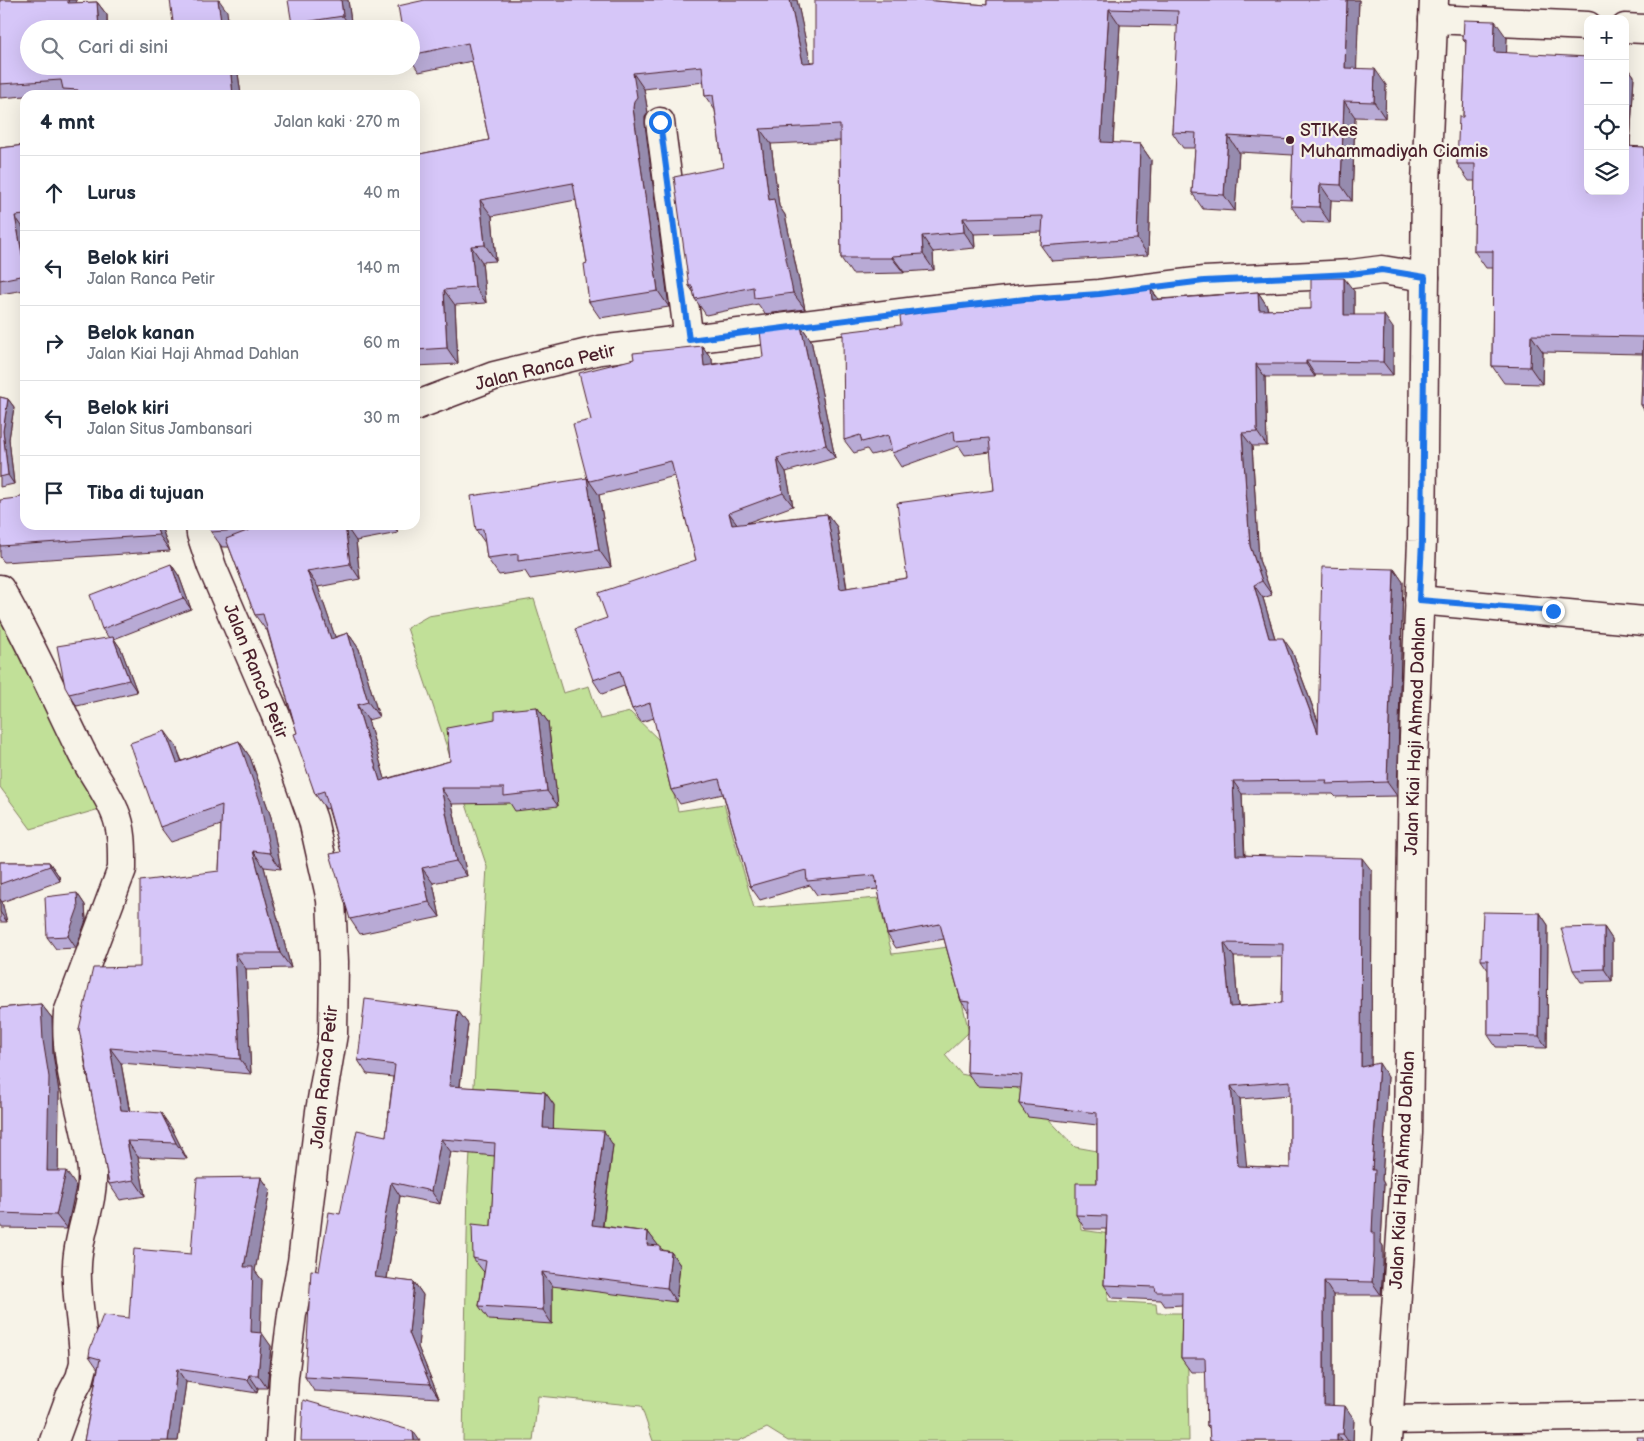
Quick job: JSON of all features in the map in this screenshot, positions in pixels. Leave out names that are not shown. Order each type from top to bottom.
[{"type":"street","points":[[1433,9],[1584,26]]},
{"type":"street","name":"Jalan Kiai Haji Ahmad Dahlan","points":[[1387,1430],[1408,1133],[1412,771],[1422,541],[1426,184],[1433,9]]},
{"type":"street","points":[[1629,28],[1644,29]]},
{"type":"street","points":[[660,122],[689,340]]},
{"type":"street","name":"Jalan Ranca Petir","points":[[420,404],[494,376],[600,350],[925,310],[1025,299],[1099,294],[1204,281],[1351,274],[1382,270],[1425,277]]},
{"type":"street","name":"Jalan Ranca Petir","points":[[200,530],[212,567],[276,716],[314,820],[331,900],[334,962],[332,1034],[320,1111],[302,1262],[292,1314],[284,1377],[280,1441]]},
{"type":"street","points":[[0,589],[31,645],[81,752],[116,813],[121,835],[122,869],[68,1013],[66,1029],[68,1051],[92,1172],[91,1192],[77,1264],[84,1363],[80,1378],[70,1397],[54,1441]]},
{"type":"street","points":[[1419,600],[1644,620]]},
{"type":"street","points":[[1387,1430],[1644,1416]]},
{"type":"green space","points":[[534,599],[563,693],[589,686],[600,719],[630,712],[661,742],[678,811],[724,804],[754,908],[878,898],[892,954],[949,947],[969,1032],[945,1055],[961,1074],[992,1081],[1008,1082],[1024,1093],[1075,1147],[1103,1152],[1102,1191],[1079,1192],[1081,1230],[1110,1234],[1108,1301],[1156,1304],[1157,1313],[1187,1313],[1189,1441],[788,1441],[767,1428],[738,1441],[653,1441],[641,1406],[538,1396],[533,1441],[463,1441],[468,1186],[487,867],[407,628],[428,616]]},
{"type":"green space","points":[[0,608],[103,808],[31,829],[0,787]]},
{"type":"building","points":[[0,0],[68,0],[68,3],[97,2],[98,20],[20,20],[20,75],[231,75],[232,90],[78,90],[63,89],[61,80],[0,84]]},
{"type":"building","points":[[170,0],[218,0],[221,20],[173,20]]},
{"type":"building","points":[[288,0],[341,0],[343,16],[318,20],[291,20]]},
{"type":"building","points":[[425,0],[790,0],[803,63],[815,62],[815,0],[923,0],[987,5],[987,0],[1347,0],[1345,68],[1375,69],[1374,102],[1344,101],[1341,185],[1320,184],[1319,207],[1291,206],[1293,140],[1228,136],[1224,195],[1192,193],[1196,133],[1172,132],[1178,11],[1109,9],[1101,142],[1140,144],[1137,239],[1041,246],[1043,216],[963,218],[964,232],[922,236],[923,254],[892,256],[892,258],[841,258],[840,125],[760,129],[769,200],[774,199],[793,293],[754,298],[753,287],[695,299],[692,286],[689,286],[674,177],[723,167],[713,95],[705,96],[702,66],[633,73],[637,97],[633,108],[658,291],[589,302],[584,264],[587,263],[573,183],[480,200],[485,245],[471,246],[475,287],[444,290],[447,348],[420,350],[420,154],[489,140],[468,43],[420,53],[420,20],[400,20],[398,6]]},
{"type":"building","points":[[1464,20],[1495,21],[1494,52],[1584,57],[1584,195],[1629,195],[1629,146],[1644,147],[1644,405],[1641,405],[1643,337],[1531,335],[1530,367],[1492,366],[1493,251],[1474,251],[1475,164],[1457,164],[1459,117],[1463,117],[1466,40],[1463,40]]},
{"type":"building","points":[[20,146],[20,216],[15,216],[20,243],[20,276],[0,280],[0,148]]},
{"type":"building","points":[[1311,278],[1344,278],[1344,315],[1384,315],[1383,362],[1306,361],[1306,364],[1256,364],[1257,432],[1242,433],[1250,546],[1262,581],[1254,585],[1269,638],[1283,638],[1318,733],[1322,567],[1394,569],[1387,782],[1326,784],[1327,780],[1233,781],[1236,855],[1362,858],[1361,1067],[1379,1063],[1372,1170],[1375,1170],[1372,1282],[1324,1281],[1324,1405],[1345,1406],[1343,1434],[1337,1434],[1337,1441],[1210,1441],[1209,1425],[1207,1426],[1205,1358],[1181,1358],[1182,1292],[1156,1292],[1155,1287],[1104,1285],[1107,1216],[1076,1215],[1076,1183],[1097,1183],[1097,1113],[1019,1104],[1022,1075],[967,1072],[969,1002],[961,1001],[940,924],[887,934],[875,875],[807,881],[806,870],[750,886],[719,779],[671,790],[650,703],[632,709],[620,671],[593,680],[575,629],[607,618],[598,593],[696,560],[671,461],[590,481],[587,478],[573,424],[591,420],[579,373],[634,359],[633,353],[702,346],[704,366],[763,357],[760,331],[801,326],[826,445],[777,458],[783,493],[729,513],[732,525],[827,514],[840,589],[907,578],[897,503],[994,490],[989,438],[955,441],[954,431],[892,453],[888,435],[862,442],[860,435],[844,440],[843,332],[901,325],[900,316],[926,311],[1151,289],[1152,300],[1258,292],[1259,310],[1311,309]],"holes":[[[1224,943],[1283,944],[1282,1003],[1230,1007]],[[1290,1081],[1290,1168],[1238,1166],[1231,1086]]]},
{"type":"building","points":[[0,397],[8,399],[3,431],[8,475],[0,477]]},
{"type":"building","points":[[587,478],[599,550],[518,561],[518,554],[487,558],[483,529],[476,530],[471,496]]},
{"type":"building","points":[[20,496],[20,530],[157,530],[159,535],[0,546],[0,500]]},
{"type":"building","points":[[210,530],[238,530],[211,532]]},
{"type":"building","points":[[249,530],[346,530],[350,564],[307,571],[331,639],[348,633],[368,702],[357,705],[380,781],[450,761],[447,728],[495,719],[495,711],[537,707],[547,791],[504,796],[504,788],[441,788],[456,861],[422,868],[429,902],[350,919],[330,854],[341,852],[324,791],[315,794],[294,734],[297,733],[263,614],[255,615],[226,539]]},
{"type":"building","points":[[171,564],[183,598],[102,629],[90,595]]},
{"type":"building","points":[[113,637],[129,680],[69,694],[65,687],[57,646]]},
{"type":"building","points":[[165,731],[177,763],[239,741],[260,801],[270,853],[253,851],[280,953],[235,953],[240,1059],[110,1048],[121,1110],[161,1113],[176,1143],[127,1141],[134,1180],[109,1184],[79,1029],[93,968],[140,967],[140,881],[219,871],[222,805],[160,827],[130,743]]},
{"type":"building","points":[[0,862],[49,862],[50,866],[0,884]]},
{"type":"building","points":[[77,893],[78,908],[68,936],[47,937],[45,897]]},
{"type":"building","points":[[1483,912],[1540,913],[1539,1036],[1488,1035],[1488,960],[1481,960]]},
{"type":"building","points":[[1604,927],[1604,969],[1573,970],[1561,928]]},
{"type":"building","points":[[365,999],[458,1011],[449,1086],[545,1092],[543,1128],[604,1131],[592,1225],[648,1232],[647,1245],[660,1246],[660,1250],[671,1252],[667,1288],[542,1272],[543,1310],[479,1306],[486,1261],[473,1258],[472,1224],[491,1226],[495,1143],[441,1139],[431,1191],[391,1182],[375,1277],[414,1282],[409,1333],[430,1384],[305,1377],[311,1270],[319,1271],[329,1212],[340,1214],[357,1130],[386,1136],[395,1065],[358,1060]]},
{"type":"building","points":[[41,1004],[43,1040],[49,1077],[47,1171],[66,1171],[56,1215],[0,1213],[0,1008]]},
{"type":"building","points":[[261,1177],[244,1267],[253,1267],[251,1332],[262,1333],[258,1375],[249,1375],[248,1380],[177,1369],[168,1441],[84,1441],[100,1359],[89,1356],[90,1349],[103,1315],[129,1318],[134,1249],[191,1254],[197,1178]]},
{"type":"building","points":[[303,1400],[413,1431],[414,1441],[301,1441]]},
{"type":"building","points":[[1637,1437],[1644,1437],[1644,1441],[1638,1441]]},
{"type":"place","name":"STIKes Muhammadiyah Ciamis","points":[[1290,140]]},
{"type":"route","points":[[660,122],[689,340],[925,310],[1025,299],[1099,294],[1204,281],[1351,274],[1382,270],[1425,277],[1422,541],[1419,600],[1553,611]]}]
